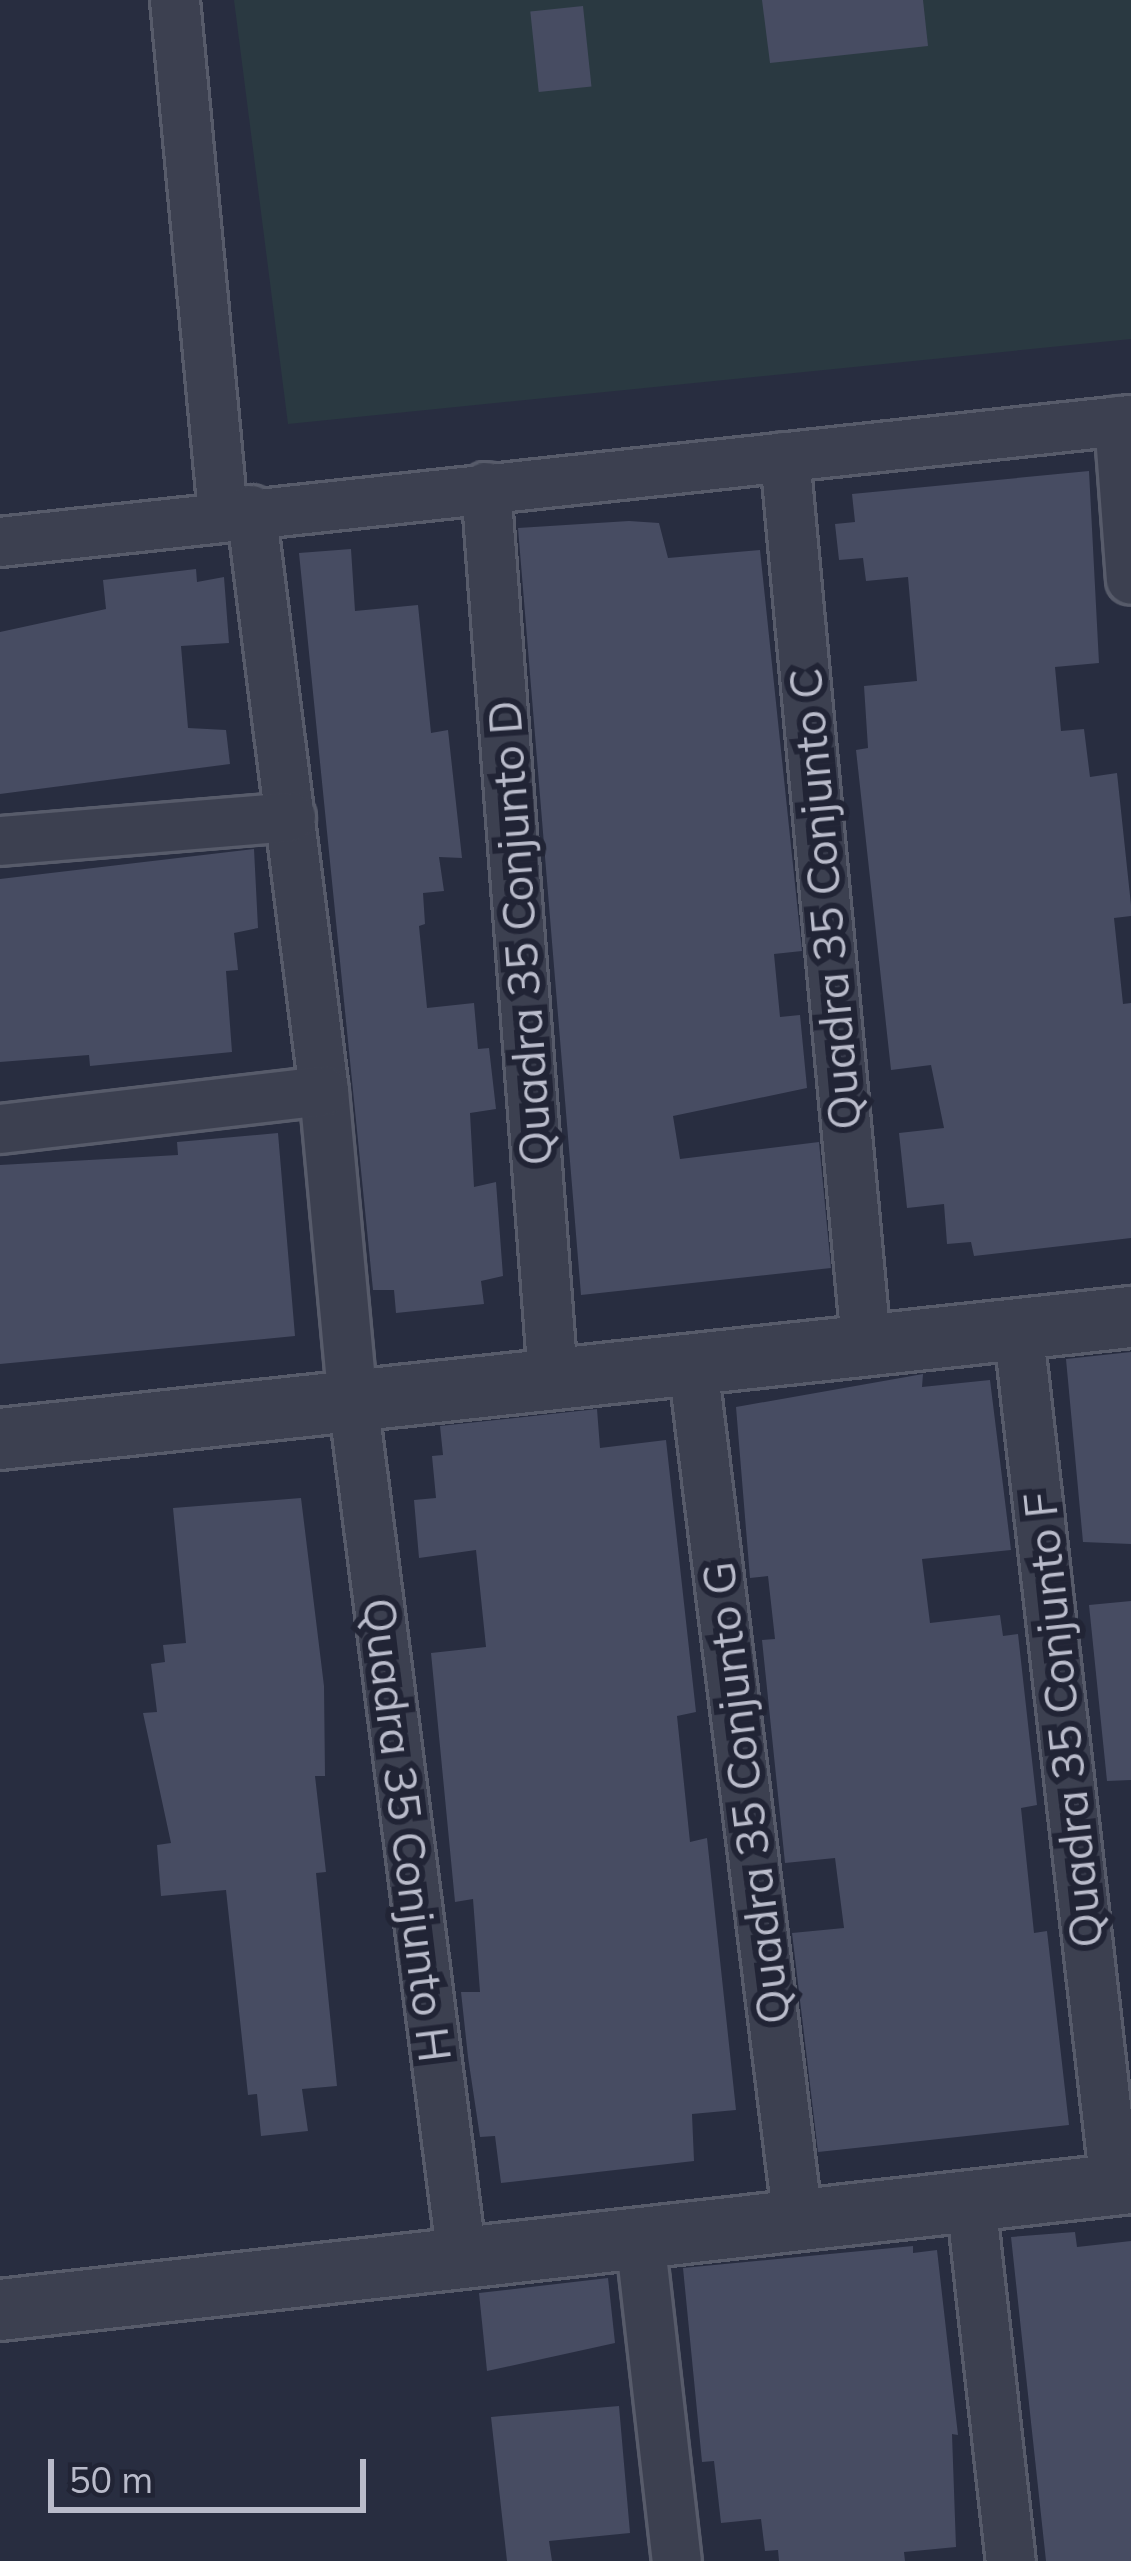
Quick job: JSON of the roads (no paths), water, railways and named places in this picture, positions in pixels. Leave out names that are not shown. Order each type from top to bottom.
[{"type":"street","name":"Quadra 35 Conjunto H","points":[[176,0],[237,512],[291,817],[324,1091],[352,1401],[462,2259]]},
{"type":"street","points":[[0,542],[237,512],[1125,420],[1131,580]]},
{"type":"street","name":"Quadra 35 Conjunto C","points":[[785,457],[866,1342]]},
{"type":"street","name":"Quadra 35 Conjunto D","points":[[487,488],[553,1378]]},
{"type":"street","points":[[0,841],[291,817]]},
{"type":"street","points":[[0,1129],[324,1091]]},
{"type":"street","points":[[0,1439],[1131,1317]]},
{"type":"street","name":"Quadra 35 Conjunto F","points":[[1018,1327],[1123,2184]]},
{"type":"street","name":"Quadra 35 Conjunto G","points":[[694,1366],[798,2221]]},
{"type":"street","points":[[0,2310],[1123,2184]]},
{"type":"street","points":[[971,2201],[1011,2561]]},
{"type":"street","points":[[640,2238],[677,2561]]}]
